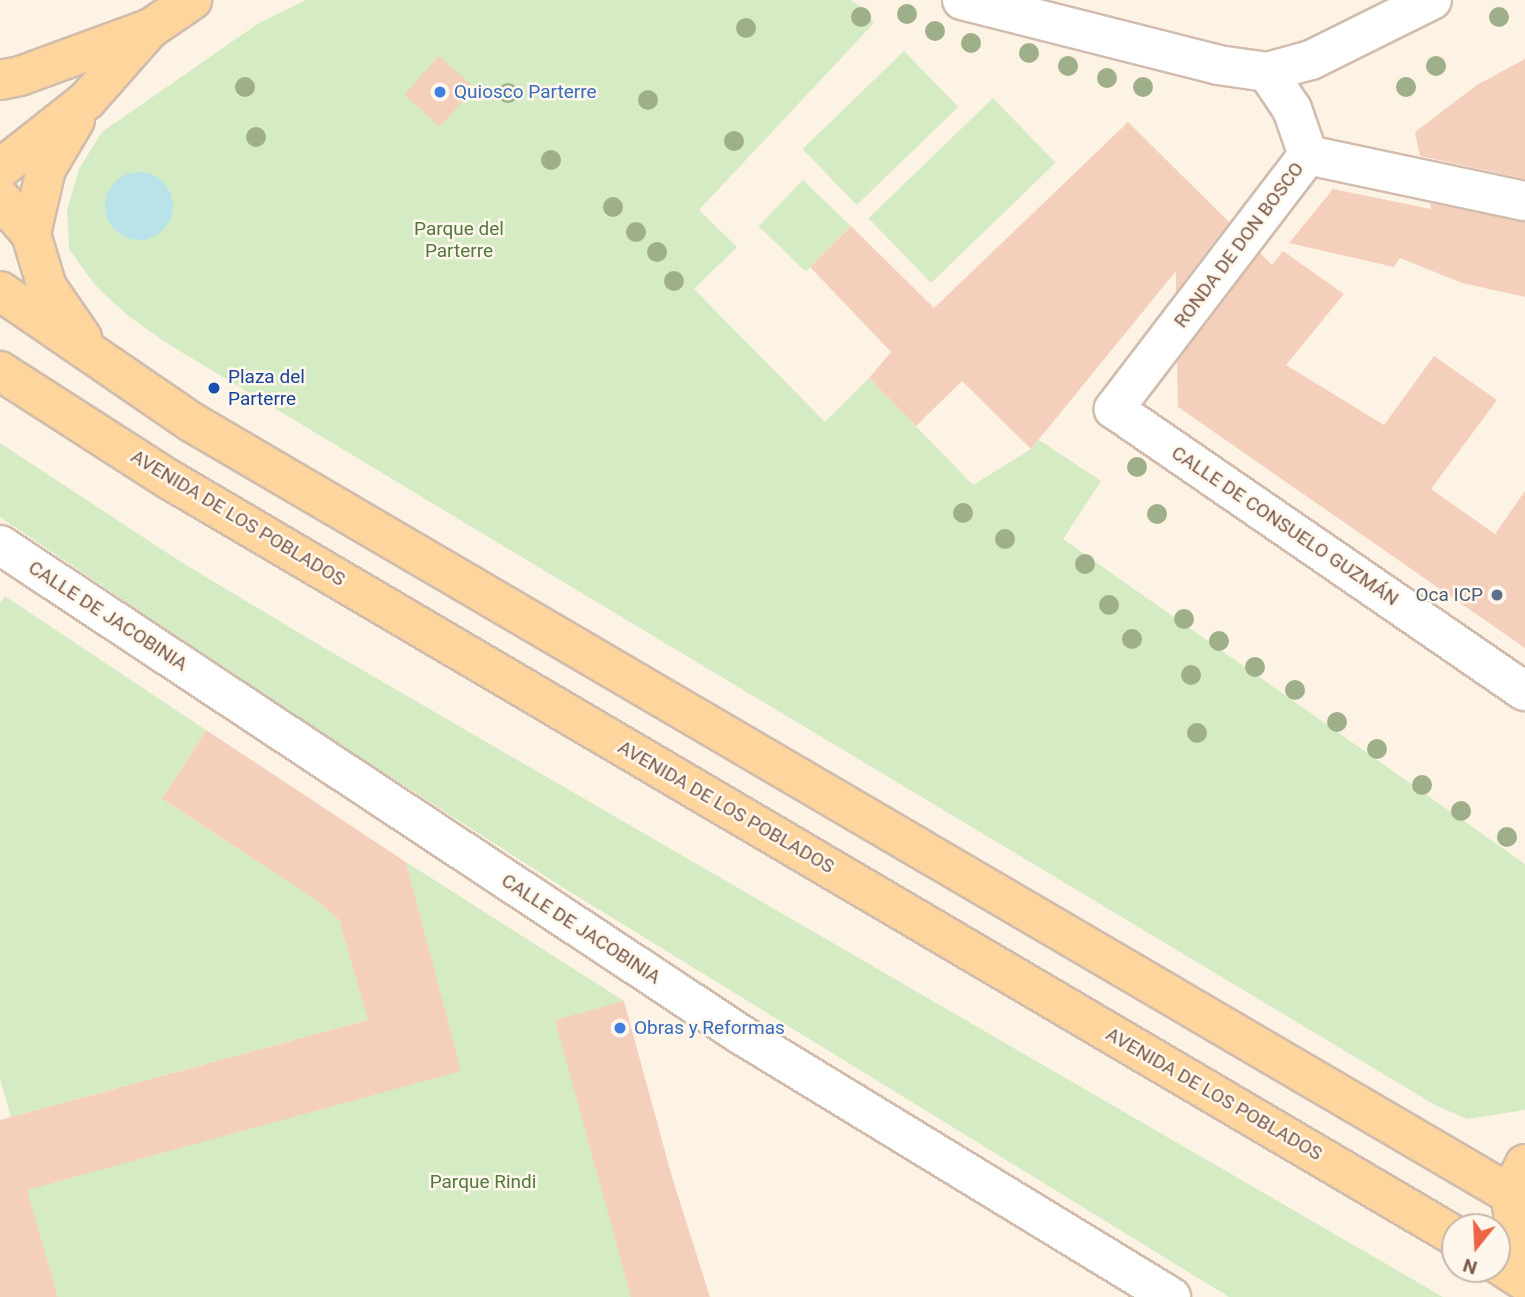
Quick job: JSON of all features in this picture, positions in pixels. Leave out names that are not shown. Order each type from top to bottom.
[{"type":"main road","points":[[0,169],[87,100],[151,28],[192,0]]},
{"type":"main road","points":[[0,80],[20,76],[151,28]]},
{"type":"main road","points":[[31,234],[46,169],[87,100]]},
{"type":"main road","points":[[0,198],[31,234],[47,286],[95,357]]},
{"type":"main road","points":[[0,291],[205,430],[1520,1186],[1517,1238],[1525,1250]]},
{"type":"main road","name":"AVENIDA DE LOS POBLADOS","points":[[0,371],[170,480],[1441,1228]]},
{"type":"street","points":[[962,0],[1218,65],[1267,72],[1311,60],[1432,0]]},
{"type":"street","name":"RONDA DE DON BOSCO","points":[[1114,409],[1308,155],[1292,108],[1267,72]]},
{"type":"street","points":[[1308,155],[1525,201]]},
{"type":"street","name":"CALLE DE CONSUELO GUZMÁN","points":[[1114,409],[1525,691]]},
{"type":"street","name":"CALLE DE JACOBINIA","points":[[0,545],[740,1034],[1171,1297]]},
{"type":"green space","name":"Parque del Parterre","points":[[306,0],[850,0],[865,9],[874,23],[699,210],[737,247],[694,289],[825,422],[869,378],[973,485],[1031,449],[1039,440],[1101,481],[1063,539],[1525,864],[1525,1110],[1467,1119],[1435,1105],[165,342],[127,315],[95,285],[69,249],[67,210],[79,169],[102,132],[259,23]]},
{"type":"green space","points":[[904,51],[958,107],[857,205],[803,149]]},
{"type":"green space","points":[[993,98],[1056,163],[931,283],[869,218]]},
{"type":"green space","points":[[803,180],[850,226],[806,272],[759,226]]},
{"type":"green space","points":[[0,443],[181,562],[321,646],[1443,1297],[1229,1297],[559,885],[280,706],[0,517]]},
{"type":"green space","points":[[5,596],[206,730],[162,799],[315,899],[339,920],[368,1020],[11,1117],[0,1079],[0,604]]},
{"type":"green space","name":"Parque Rindi","points":[[406,862],[624,1001],[631,1297],[58,1297],[25,1186],[460,1071]]},
{"type":"water","points":[[132,172],[146,172],[158,177],[168,187],[173,206],[168,225],[158,235],[146,240],[132,240],[120,235],[110,225],[105,213],[105,199],[110,187],[120,177]]},
{"type":"building","name":"Quiosco Parterre","points":[[439,56],[475,88],[440,127],[404,95]]},
{"type":"building","points":[[1525,59],[1525,179],[1420,156],[1415,132],[1477,85]]},
{"type":"building","points":[[1128,122],[1229,222],[1176,292],[1176,271],[1031,449],[962,381],[916,426],[869,378],[891,352],[810,267],[851,226],[934,308]]},
{"type":"building","points":[[1333,189],[1431,209],[1430,203],[1525,222],[1525,297],[1462,283],[1400,258],[1394,267],[1289,243]]},
{"type":"building","points":[[1283,251],[1344,294],[1286,365],[1384,425],[1434,356],[1497,400],[1431,489],[1495,534],[1525,491],[1525,648],[1178,407],[1177,362],[1260,253],[1272,265]]},
{"type":"building","points":[[206,730],[406,862],[461,1071],[27,1190],[58,1297],[0,1297],[0,1120],[368,1020],[339,920],[315,899],[162,799]]},
{"type":"building","points":[[624,1001],[672,1177],[710,1297],[631,1297],[555,1020]]},
{"type":"place","name":"Quiosco Parterre","points":[[440,92]]},
{"type":"place","name":"Plaza del Parterre","points":[[214,388]]},
{"type":"place","name":"Oca ICP","points":[[1497,595]]},
{"type":"place","name":"Obras y Reformas","points":[[620,1028]]}]
